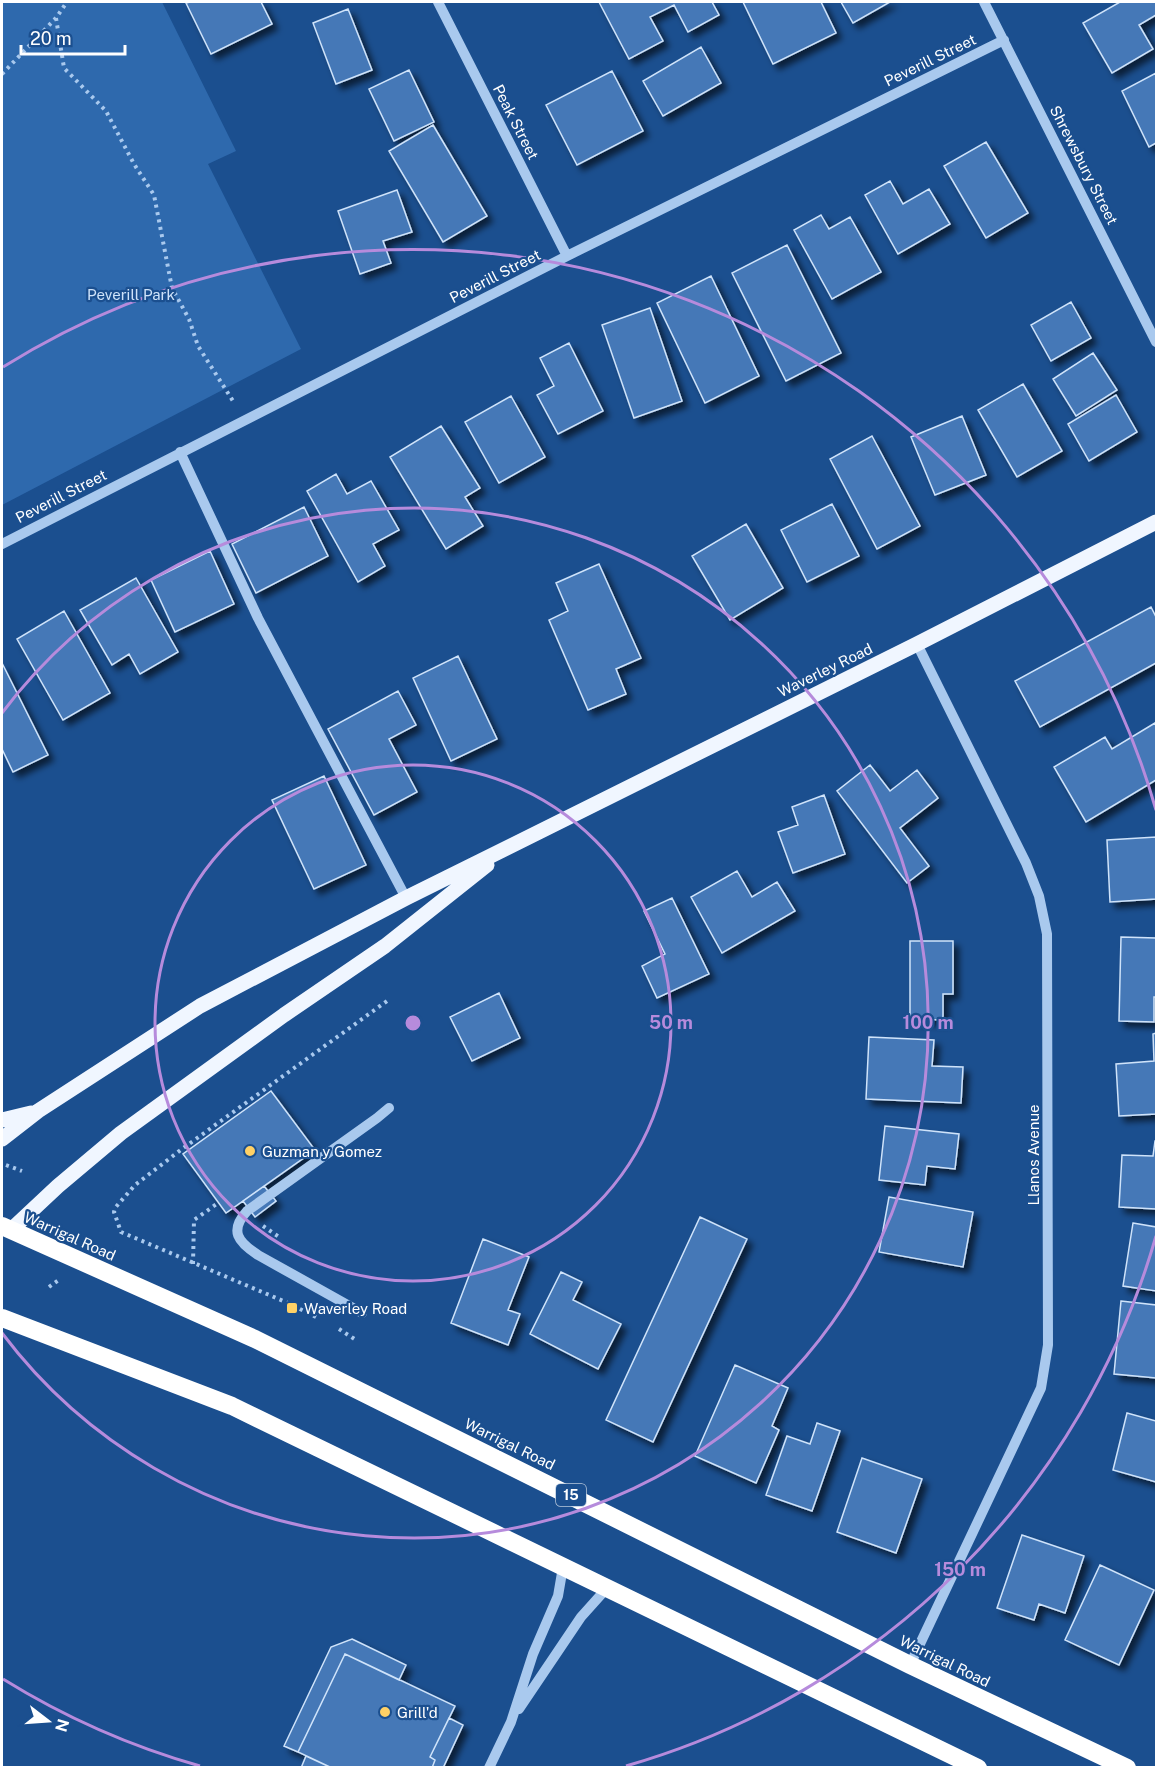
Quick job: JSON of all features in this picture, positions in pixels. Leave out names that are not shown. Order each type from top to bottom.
[{"type":"highway","name":"Warrigal Road","points":[[5,1231],[255,1339],[910,1665],[1127,1767]]},
{"type":"highway","points":[[2,1318],[232,1406],[978,1767]]},
{"type":"main road","name":"Waverley Road","points":[[2,1139],[38,1111],[200,1006],[406,898],[917,644],[1156,522]]},
{"type":"main road","name":"Waverley Road","points":[[5,1231],[121,1133],[284,1015],[385,946],[508,848]]},
{"type":"main road","points":[[2,1120],[38,1111]]},
{"type":"street","name":"Peak Street","points":[[438,2],[567,256]]},
{"type":"street","name":"Shrewsbury Street","points":[[984,2],[1156,342]]},
{"type":"street","name":"Peverill Street","points":[[2,544],[567,256],[1004,40]]},
{"type":"street","points":[[180,452],[258,618],[406,898]]},
{"type":"street","name":"Llanos Avenue","points":[[910,1665],[1041,1388],[1048,1345],[1047,934],[1039,896],[1026,863],[917,644]]},
{"type":"street","points":[[362,1313],[258,1255],[240,1241],[236,1231],[240,1219],[247,1210],[389,1108]]},
{"type":"street","points":[[511,1722],[533,1654],[558,1596],[563,1567]]},
{"type":"street","points":[[489,1767],[511,1722],[581,1617],[607,1588]]},
{"type":"path","points":[[2,74],[56,18],[67,2]]},
{"type":"path","points":[[56,18],[64,68],[106,111],[134,164],[154,195],[172,288],[189,319],[198,346],[226,388],[243,420]]},
{"type":"path","points":[[320,1319],[288,1303],[121,1232],[114,1212],[121,1199],[135,1185],[387,1001]]},
{"type":"path","points":[[5,1165],[22,1171]]},
{"type":"path","points":[[193,1264],[194,1220],[219,1203]]},
{"type":"path","points":[[335,1327],[356,1340]]},
{"type":"green space","name":"Peverill Park","points":[[2,2],[162,2],[236,151],[208,164],[301,349],[2,505]]},
{"type":"building","points":[[261,2],[272,24],[211,54],[186,3]]},
{"type":"building","points":[[599,2],[712,2],[719,15],[688,32],[674,5],[650,17],[663,41],[629,59]]},
{"type":"building","points":[[743,2],[821,2],[836,33],[773,64]]},
{"type":"building","points":[[841,2],[890,2],[853,23]]},
{"type":"building","points":[[1120,2],[1156,2],[1156,15],[1139,25],[1153,49],[1112,73],[1083,23]]},
{"type":"building","points":[[348,9],[372,70],[336,84],[313,23]]},
{"type":"building","points":[[701,47],[721,83],[663,116],[643,81]]},
{"type":"building","points":[[409,70],[434,122],[394,141],[369,89]]},
{"type":"building","points":[[612,71],[643,131],[577,165],[546,105]]},
{"type":"building","points":[[1156,73],[1156,143],[1149,147],[1122,91]]},
{"type":"building","points":[[433,125],[487,216],[443,242],[389,151]]},
{"type":"building","points":[[986,142],[1028,213],[986,238],[944,166]]},
{"type":"building","points":[[890,181],[903,204],[929,189],[950,224],[898,254],[865,195]]},
{"type":"building","points":[[397,190],[412,232],[383,241],[391,263],[360,274],[338,211]]},
{"type":"building","points":[[821,215],[829,229],[850,217],[881,272],[832,299],[794,230]]},
{"type":"building","points":[[787,245],[841,353],[786,381],[732,273]]},
{"type":"building","points":[[711,276],[759,376],[705,403],[657,303]]},
{"type":"building","points":[[1071,302],[1091,338],[1051,361],[1031,325]]},
{"type":"building","points":[[650,308],[682,401],[634,418],[602,325]]},
{"type":"building","points":[[569,343],[603,411],[558,434],[537,395],[554,386],[540,358]]},
{"type":"building","points":[[1093,353],[1117,390],[1076,416],[1053,379]]},
{"type":"building","points":[[1023,384],[1062,451],[1017,477],[978,410]]},
{"type":"building","points":[[1116,395],[1137,432],[1089,461],[1068,424]]},
{"type":"building","points":[[511,396],[545,457],[499,483],[465,422]]},
{"type":"building","points":[[962,416],[986,475],[935,495],[911,437]]},
{"type":"building","points":[[441,426],[480,488],[465,497],[483,526],[446,549],[390,457]]},
{"type":"building","points":[[872,436],[920,526],[877,549],[830,459]]},
{"type":"building","points":[[336,474],[347,494],[371,481],[399,530],[373,544],[385,566],[358,582],[307,491]]},
{"type":"building","points":[[832,504],[859,556],[807,582],[781,530]]},
{"type":"building","points":[[304,507],[328,556],[256,593],[232,544]]},
{"type":"building","points":[[746,524],[783,588],[730,620],[692,556]]},
{"type":"building","points":[[210,551],[234,604],[175,632],[151,580]]},
{"type":"building","points":[[599,564],[641,658],[616,669],[626,694],[588,710],[549,620],[568,611],[556,583]]},
{"type":"building","points":[[136,578],[178,652],[140,674],[129,654],[112,665],[80,610]]},
{"type":"building","points":[[1151,607],[1156,617],[1156,663],[1040,727],[1015,681]]},
{"type":"building","points":[[64,611],[110,693],[63,720],[17,639]]},
{"type":"building","points":[[458,656],[497,739],[451,761],[413,678]]},
{"type":"building","points":[[2,663],[48,755],[13,772],[2,749]]},
{"type":"building","points":[[398,691],[416,725],[389,739],[417,792],[374,815],[328,729]]},
{"type":"building","points":[[1155,723],[1156,780],[1086,822],[1054,767],[1105,737],[1112,749]]},
{"type":"building","points":[[870,765],[890,791],[917,770],[938,798],[900,828],[929,866],[907,883],[837,791]]},
{"type":"building","points":[[324,776],[366,865],[314,889],[272,800]]},
{"type":"building","points":[[824,795],[845,854],[793,873],[778,832],[798,825],[792,807]]},
{"type":"building","points":[[1156,837],[1156,899],[1110,902],[1107,840]]},
{"type":"building","points":[[737,871],[752,897],[777,882],[795,911],[722,953],[691,897]]},
{"type":"building","points":[[672,898],[709,974],[657,998],[642,966],[665,954],[644,911]]},
{"type":"building","points":[[1121,937],[1156,938],[1154,1022],[1119,1021]]},
{"type":"building","points":[[910,941],[953,941],[953,994],[943,994],[943,1020],[910,1019]]},
{"type":"building","points":[[499,993],[520,1038],[472,1061],[450,1017]]},
{"type":"building","points":[[1156,1033],[1156,1114],[1119,1116],[1116,1064],[1154,1061],[1153,1034]]},
{"type":"building","points":[[869,1037],[934,1040],[932,1066],[963,1067],[961,1103],[866,1099]]},
{"type":"building","name":"Guzman y Gomez","points":[[271,1091],[315,1150],[226,1213],[183,1154]]},
{"type":"building","points":[[885,1126],[959,1134],[955,1169],[927,1166],[925,1185],[879,1180]]},
{"type":"building","points":[[1155,1141],[1156,1209],[1119,1207],[1122,1155],[1153,1156]]},
{"type":"building","points":[[264,1186],[276,1201],[255,1217],[243,1201]]},
{"type":"building","points":[[889,1197],[973,1212],[963,1267],[879,1252]]},
{"type":"building","points":[[700,1217],[747,1239],[653,1442],[606,1420]]},
{"type":"building","points":[[1133,1223],[1156,1227],[1156,1291],[1123,1286]]},
{"type":"building","points":[[483,1239],[529,1257],[508,1310],[520,1314],[508,1345],[451,1323]]},
{"type":"building","points":[[561,1272],[582,1282],[573,1300],[621,1324],[598,1369],[530,1334]]},
{"type":"building","points":[[1121,1301],[1156,1305],[1156,1378],[1114,1374]]},
{"type":"building","points":[[735,1365],[788,1388],[772,1426],[779,1430],[756,1483],[695,1456]]},
{"type":"building","points":[[1127,1413],[1156,1421],[1156,1482],[1113,1470]]},
{"type":"building","points":[[817,1423],[840,1431],[812,1511],[766,1495],[787,1436],[810,1444]]},
{"type":"building","points":[[862,1458],[922,1479],[896,1553],[837,1532]]},
{"type":"building","points":[[1022,1535],[1084,1556],[1065,1613],[1039,1604],[1034,1620],[997,1608]]},
{"type":"building","points":[[1100,1565],[1154,1590],[1119,1665],[1065,1640]]},
{"type":"building","points":[[352,1639],[406,1665],[399,1680],[345,1654],[298,1752],[284,1746],[331,1647]]},
{"type":"building","name":"Grill'd","points":[[345,1654],[455,1706],[430,1757],[435,1760],[432,1768],[332,1768],[298,1752]]},
{"type":"building","points":[[449,1718],[463,1725],[443,1768],[432,1768],[435,1760],[430,1757]]},
{"type":"building","points":[[306,1756],[332,1768],[301,1768]]},
{"type":"place","name":"Guzman y Gomez","points":[[250,1151]]},
{"type":"place","name":"Waverley Road","points":[[292,1308]]},
{"type":"place","name":"Grill'd","points":[[385,1712]]}]
